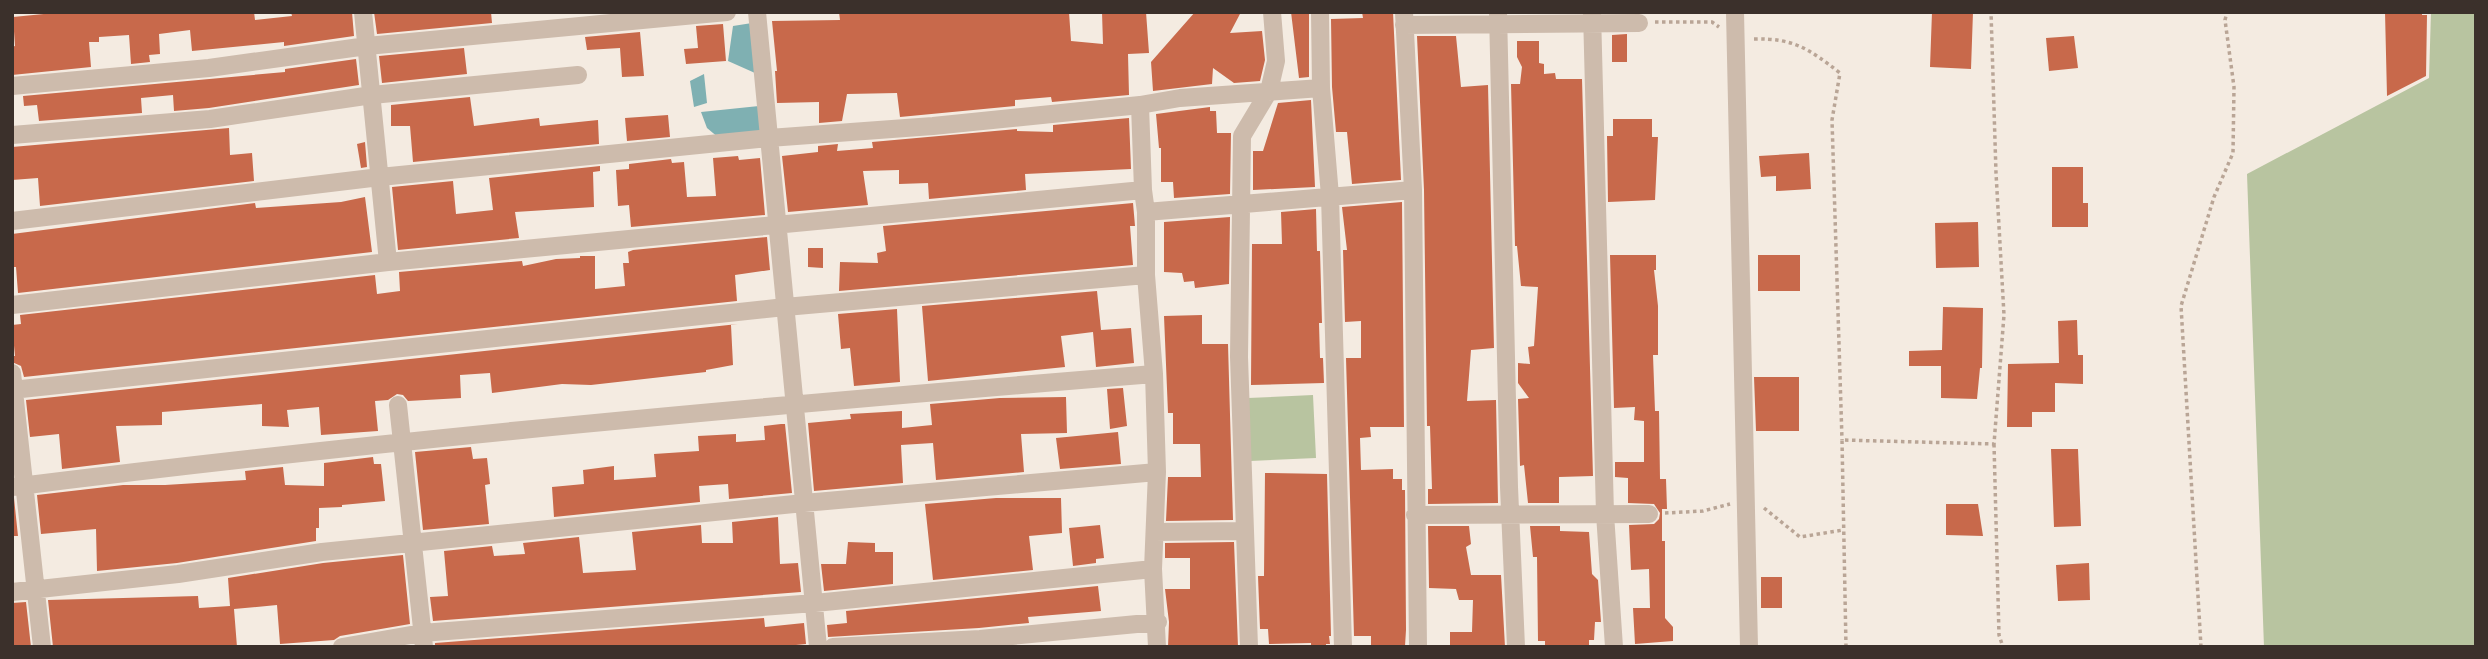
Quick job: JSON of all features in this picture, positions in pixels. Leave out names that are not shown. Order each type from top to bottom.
[{"type":"street","points":[[363,12],[388,262]]},
{"type":"street","points":[[12,86],[209,68],[367,46],[727,12]]},
{"type":"street","points":[[757,12],[818,647]]},
{"type":"street","points":[[1248,647],[1238,358],[1242,136],[1269,92],[1276,61],[1272,12]]},
{"type":"street","points":[[1320,12],[1321,88],[1330,196],[1343,647]]},
{"type":"street","points":[[1735,12],[1749,647]]},
{"type":"street","points":[[1498,18],[1509,515],[1516,647]]},
{"type":"street","points":[[1592,18],[1605,514],[1614,647]]},
{"type":"street","points":[[1418,647],[1413,190],[1404,19],[1592,18],[1639,23]]},
{"type":"street","points":[[12,135],[210,119],[372,95],[578,75]]},
{"type":"street","points":[[12,221],[380,177],[769,138],[933,126],[1140,106],[1180,98],[1321,88]]},
{"type":"street","points":[[1140,106],[1146,212],[1146,275],[1154,374],[1157,472],[1153,569],[1158,622],[1157,647]]},
{"type":"street","points":[[12,305],[388,262],[1143,190]]},
{"type":"street","points":[[1146,212],[1413,190]]},
{"type":"street","points":[[42,647],[36,590],[19,486],[13,384],[785,307],[1146,275]]},
{"type":"street","points":[[19,486],[400,441],[795,403],[1154,374]]},
{"type":"street","points":[[398,405],[423,640]]},
{"type":"street","points":[[12,592],[414,542],[804,503],[1157,472]]},
{"type":"street","points":[[1415,515],[1649,514]]},
{"type":"street","points":[[1155,532],[1244,531]]},
{"type":"street","points":[[342,647],[1153,569]]},
{"type":"street","points":[[833,647],[980,639],[1158,622]]},
{"type":"path","points":[[1991,12],[2004,314],[1994,444],[2000,635],[2003,647]]},
{"type":"path","points":[[2201,647],[2181,306],[2214,197],[2233,153],[2234,87],[2225,20],[2227,12]]},
{"type":"path","points":[[1639,23],[1712,22],[1736,40],[1779,38],[1811,51],[1840,73],[1832,120],[1846,647]]},
{"type":"path","points":[[1842,440],[1994,444]]},
{"type":"path","points":[[1649,514],[1703,511],[1746,500],[1765,509],[1800,537],[1844,530]]},
{"type":"green space","points":[[2431,12],[2476,12],[2476,647],[2264,647],[2247,174],[2429,78]]},
{"type":"green space","points":[[1313,395],[1316,458],[1250,461],[1248,398]]},
{"type":"water","points":[[752,23],[755,73],[728,61],[733,26]]},
{"type":"water","points":[[704,74],[707,103],[694,107],[690,81]]},
{"type":"water","points":[[759,106],[762,133],[719,138],[707,128],[701,112]]},
{"type":"building","points":[[64,12],[254,12],[255,20],[292,16],[291,12],[352,12],[354,36],[284,46],[284,42],[192,51],[190,30],[159,34],[160,54],[149,55],[150,62],[131,64],[129,35],[99,37],[99,42],[89,42],[91,67],[12,75],[12,47],[15,46],[13,17]]},
{"type":"building","points":[[374,12],[491,12],[492,23],[377,34]]},
{"type":"building","points":[[839,12],[1069,12],[1071,41],[1103,44],[1102,12],[1146,12],[1149,53],[1128,54],[1129,95],[1052,102],[1051,97],[1015,100],[1015,106],[900,117],[897,93],[847,94],[842,121],[819,123],[819,102],[777,103],[772,21],[840,20]]},
{"type":"building","points":[[1195,12],[1241,12],[1230,33],[1262,31],[1265,60],[1260,81],[1234,83],[1213,68],[1212,84],[1153,91],[1151,62]]},
{"type":"building","points":[[1291,12],[1309,12],[1309,77],[1299,78]]},
{"type":"building","points":[[1362,12],[1393,12],[1401,180],[1352,184],[1347,132],[1336,132],[1331,19],[1363,18]]},
{"type":"building","points":[[1932,12],[1973,12],[1971,69],[1930,67]]},
{"type":"building","points":[[2385,12],[2422,12],[2422,15],[2427,15],[2426,76],[2387,96]]},
{"type":"building","points":[[723,24],[726,61],[686,64],[684,49],[698,48],[696,26]]},
{"type":"building","points":[[640,32],[644,76],[622,77],[620,48],[587,50],[585,37]]},
{"type":"building","points":[[1627,34],[1627,62],[1612,62],[1612,35]]},
{"type":"building","points":[[1417,36],[1456,36],[1461,87],[1488,85],[1494,348],[1471,350],[1467,401],[1496,400],[1498,503],[1428,504],[1428,489],[1432,489],[1430,426],[1427,426],[1424,190]]},
{"type":"building","points":[[2074,36],[2078,68],[2049,71],[2046,38]]},
{"type":"building","points":[[1517,41],[1539,41],[1539,63],[1544,64],[1544,74],[1555,73],[1556,79],[1582,79],[1593,476],[1559,477],[1559,503],[1528,503],[1524,465],[1520,466],[1518,399],[1529,398],[1518,383],[1518,363],[1530,364],[1528,347],[1534,346],[1538,287],[1521,286],[1515,246],[1511,84],[1520,84],[1522,67],[1517,57]]},
{"type":"building","points":[[464,48],[467,74],[382,83],[379,56]]},
{"type":"building","points":[[356,59],[359,85],[209,108],[174,111],[173,95],[141,98],[142,113],[39,121],[37,105],[24,106],[23,96],[285,72],[285,69]]},
{"type":"building","points":[[470,97],[474,126],[539,118],[540,126],[598,120],[599,144],[413,162],[410,126],[391,126],[391,105]]},
{"type":"building","points":[[1311,100],[1315,187],[1253,190],[1253,151],[1263,151],[1278,103]]},
{"type":"building","points":[[1210,107],[1210,111],[1216,111],[1217,133],[1231,133],[1230,194],[1174,198],[1173,182],[1161,182],[1161,148],[1156,114]]},
{"type":"building","points":[[668,115],[670,137],[627,141],[625,118]]},
{"type":"building","points":[[1129,118],[1131,169],[1025,174],[1026,190],[929,199],[928,183],[899,184],[899,170],[863,171],[868,205],[788,212],[782,156],[818,152],[818,146],[838,144],[837,151],[873,148],[872,142],[1017,129],[1053,132],[1053,125]]},
{"type":"building","points":[[1613,119],[1652,119],[1652,137],[1658,137],[1655,200],[1608,202],[1607,136],[1613,136]]},
{"type":"building","points":[[229,128],[230,155],[252,153],[254,181],[40,206],[38,178],[12,180],[12,147]]},
{"type":"building","points":[[365,142],[367,167],[361,168],[357,144]]},
{"type":"building","points":[[1809,153],[1811,189],[1776,191],[1776,176],[1761,177],[1759,156]]},
{"type":"building","points":[[738,156],[739,160],[760,158],[765,215],[631,227],[629,205],[618,206],[616,170],[629,169],[629,164],[671,159],[672,163],[684,162],[687,197],[716,196],[713,158]]},
{"type":"building","points":[[600,166],[600,171],[593,172],[594,207],[515,212],[519,238],[398,250],[392,187],[453,181],[456,214],[493,210],[489,178]]},
{"type":"building","points":[[2052,167],[2083,167],[2083,203],[2088,203],[2088,227],[2052,227]]},
{"type":"building","points":[[365,197],[372,252],[18,293],[16,267],[13,267],[12,234],[255,203],[256,208],[341,202]]},
{"type":"building","points":[[1402,202],[1404,427],[1370,427],[1371,437],[1360,438],[1361,470],[1393,469],[1393,479],[1402,479],[1402,490],[1405,490],[1405,646],[1371,646],[1371,636],[1354,636],[1346,358],[1361,358],[1361,321],[1345,322],[1343,250],[1347,250],[1342,207]]},
{"type":"building","points":[[1133,203],[1135,226],[1130,226],[1133,265],[839,291],[840,262],[878,263],[877,253],[886,251],[883,226]]},
{"type":"building","points":[[1316,209],[1322,323],[1319,323],[1320,358],[1323,358],[1324,383],[1251,385],[1252,244],[1282,244],[1281,212]]},
{"type":"building","points":[[1230,217],[1229,284],[1195,288],[1194,281],[1184,282],[1182,273],[1164,272],[1164,222]]},
{"type":"building","points":[[1978,222],[1979,267],[1936,268],[1935,223]]},
{"type":"building","points":[[767,237],[770,270],[735,275],[737,301],[24,377],[21,366],[12,362],[12,356],[15,356],[12,325],[21,324],[20,315],[375,275],[377,294],[400,291],[399,272],[522,261],[523,266],[580,256],[595,256],[595,289],[625,286],[623,263],[629,263],[628,252],[633,250]]},
{"type":"building","points":[[808,248],[823,248],[823,268],[808,267]]},
{"type":"building","points":[[1610,255],[1656,255],[1654,270],[1658,306],[1658,355],[1653,355],[1655,411],[1659,411],[1660,479],[1666,479],[1667,509],[1662,509],[1662,541],[1665,541],[1665,618],[1673,627],[1673,641],[1635,644],[1633,608],[1650,608],[1649,569],[1631,570],[1629,525],[1654,524],[1660,513],[1654,504],[1628,503],[1628,478],[1615,477],[1615,462],[1644,462],[1644,421],[1634,420],[1635,407],[1614,408]]},
{"type":"building","points":[[1758,255],[1800,255],[1800,291],[1758,291]]},
{"type":"building","points":[[1097,291],[1101,330],[1131,328],[1134,363],[1096,367],[1093,332],[1061,336],[1065,367],[928,381],[922,306]]},
{"type":"building","points":[[1943,307],[1983,308],[1982,368],[1977,399],[1941,398],[1941,366],[1909,366],[1909,351],[1942,350]]},
{"type":"building","points":[[897,309],[900,382],[854,386],[850,348],[841,349],[838,314]]},
{"type":"building","points":[[1202,315],[1202,344],[1228,344],[1233,520],[1166,521],[1168,477],[1201,477],[1200,444],[1173,444],[1173,413],[1168,413],[1164,316]]},
{"type":"building","points":[[2077,320],[2078,355],[2083,355],[2083,384],[2055,383],[2055,412],[2032,412],[2032,427],[2007,427],[2008,364],[2059,363],[2058,321]]},
{"type":"building","points":[[738,324],[731,325],[733,365],[706,372],[591,385],[562,384],[492,393],[490,373],[460,375],[461,398],[408,401],[403,395],[397,394],[388,400],[375,401],[378,431],[321,435],[319,407],[287,410],[289,427],[262,426],[262,404],[162,412],[162,425],[116,426],[120,462],[62,469],[59,434],[30,437],[26,400]]},
{"type":"building","points":[[1754,377],[1799,377],[1799,431],[1756,431]]},
{"type":"building","points":[[1123,388],[1127,426],[1110,429],[1107,389]]},
{"type":"building","points":[[1066,397],[1067,433],[1021,434],[1024,472],[936,480],[933,443],[901,445],[903,483],[814,491],[808,423],[851,419],[850,414],[902,411],[902,428],[932,425],[930,404],[1000,398]]},
{"type":"building","points":[[785,424],[792,493],[729,499],[728,484],[699,486],[700,502],[554,517],[552,487],[584,484],[583,470],[614,466],[614,480],[656,477],[654,454],[699,451],[698,436],[736,434],[736,442],[765,440],[764,426]]},
{"type":"building","points":[[1118,432],[1121,464],[1060,469],[1056,438]]},
{"type":"building","points":[[471,447],[473,459],[487,458],[490,484],[485,485],[489,524],[423,530],[415,452]]},
{"type":"building","points":[[2051,449],[2078,449],[2081,526],[2054,527]]},
{"type":"building","points":[[373,457],[374,464],[381,464],[385,501],[319,508],[316,541],[177,563],[97,571],[96,529],[41,534],[37,495],[123,485],[246,480],[245,471],[283,467],[285,485],[324,486],[324,463]]},
{"type":"building","points":[[1265,473],[1327,474],[1331,636],[1330,644],[1326,644],[1326,647],[1311,647],[1311,643],[1269,644],[1268,629],[1260,629],[1258,576],[1264,576]]},
{"type":"building","points":[[14,498],[18,536],[12,536]]},
{"type":"building","points":[[996,498],[1061,498],[1062,533],[1029,536],[1033,570],[933,580],[925,504]]},
{"type":"building","points":[[1946,504],[1978,504],[1983,536],[1946,535]]},
{"type":"building","points":[[778,517],[780,564],[798,563],[801,592],[433,621],[430,597],[448,596],[444,551],[492,546],[494,556],[525,554],[523,543],[579,537],[583,573],[636,570],[632,532],[701,525],[702,543],[733,543],[732,522]]},
{"type":"building","points":[[1100,525],[1104,558],[1096,559],[1096,563],[1073,566],[1069,528]]},
{"type":"building","points":[[1428,526],[1469,526],[1471,544],[1466,547],[1471,575],[1501,575],[1505,647],[1450,647],[1450,632],[1472,632],[1473,600],[1459,600],[1456,589],[1429,588]]},
{"type":"building","points":[[1530,526],[1560,526],[1560,531],[1589,532],[1592,574],[1598,580],[1601,622],[1595,622],[1594,640],[1589,640],[1589,647],[1545,647],[1545,641],[1538,641],[1537,557],[1533,557]]},
{"type":"building","points":[[848,542],[875,543],[875,552],[893,552],[893,584],[824,591],[821,564],[846,564]]},
{"type":"building","points":[[1234,542],[1238,647],[1168,647],[1169,622],[1165,589],[1190,589],[1190,558],[1165,558],[1165,543]]},
{"type":"building","points":[[403,555],[410,624],[340,636],[334,640],[280,644],[277,605],[234,609],[237,647],[53,647],[48,600],[198,596],[199,608],[230,606],[228,578],[323,563]]},
{"type":"building","points":[[2089,563],[2090,600],[2058,601],[2056,565]]},
{"type":"building","points":[[1761,577],[1782,577],[1782,608],[1761,608]]},
{"type":"building","points":[[1098,586],[1101,611],[1028,617],[1029,623],[979,628],[828,637],[827,625],[847,623],[846,611]]},
{"type":"building","points":[[26,602],[31,647],[12,647],[12,603]]},
{"type":"building","points":[[764,618],[765,627],[804,623],[806,644],[776,647],[435,647],[435,643]]}]
